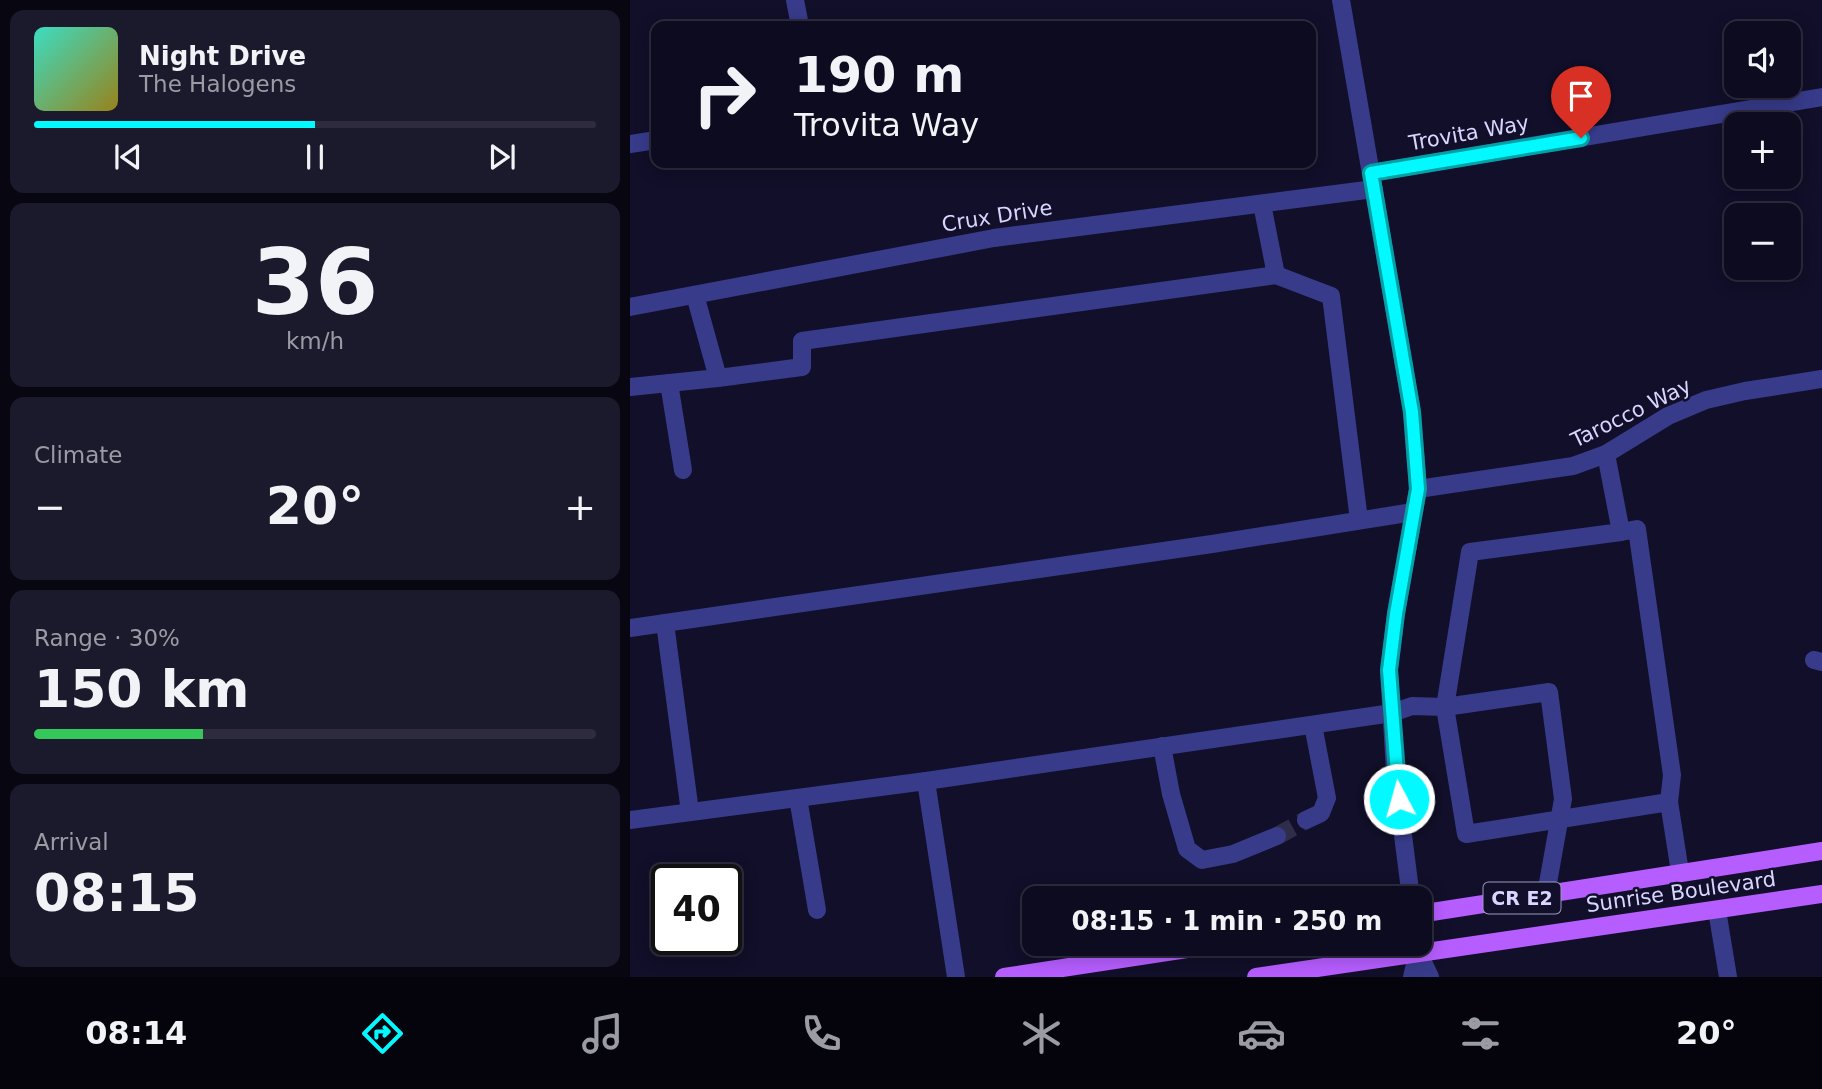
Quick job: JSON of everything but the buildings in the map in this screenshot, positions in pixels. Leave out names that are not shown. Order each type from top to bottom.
[{"type":"main road","name":"Sunrise Boulevard","points":[[1432,912],[1822,851]]},
{"type":"main road","name":"Sunrise Boulevard","points":[[1432,946],[1822,894]]},
{"type":"main road","points":[[1004,977],[1141,956]]},
{"type":"main road","name":"Sunrise Boulevard","points":[[1256,977],[1373,956]]},
{"type":"street","points":[[796,0],[799,21]]},
{"type":"street","points":[[1341,0],[1412,412],[1418,489],[1389,670],[1395,772],[1409,886]]},
{"type":"street","name":"Trovita Way","points":[[1373,181],[1822,97]]},
{"type":"street","points":[[630,144],[651,141]]},
{"type":"street","name":"Crux Drive","points":[[630,307],[993,238],[1262,204],[1373,181]]},
{"type":"street","points":[[1262,204],[1276,275]]},
{"type":"street","points":[[630,387],[802,368],[802,341],[1276,275],[1331,296],[1359,520]]},
{"type":"street","points":[[695,295],[718,378]]},
{"type":"street","name":"Tarocco Way","points":[[1418,489],[1573,466],[1606,454],[1668,416],[1706,400],[1822,379]]},
{"type":"street","points":[[669,383],[683,470]]},
{"type":"street","points":[[1606,454],[1621,532]]},
{"type":"street","points":[[630,628],[1413,512]]},
{"type":"street","points":[[1669,802],[1466,834],[1445,707],[1471,552],[1637,529],[1672,775],[1669,802],[1680,872]]},
{"type":"street","points":[[665,623],[690,812]]},
{"type":"street","points":[[630,820],[926,781],[1392,713],[1412,706],[1445,707],[1549,692],[1563,799],[1546,894]]},
{"type":"street","points":[[1306,820],[1321,813],[1327,798],[1313,724]]},
{"type":"street","points":[[1163,746],[1171,794],[1187,849],[1202,860],[1233,854],[1277,836]]},
{"type":"street","points":[[926,781],[956,977]]},
{"type":"street","points":[[798,798],[817,910]]},
{"type":"street","points":[[1717,910],[1728,977]]},
{"type":"street","points":[[1412,977],[1416,956]]},
{"type":"street","points":[[1421,956],[1430,977]]},
{"type":"tunnel","points":[[1277,836],[1306,820]]},
{"type":"route","points":[[1399,799],[1389,670],[1418,489],[1412,412],[1371,173],[1581,138]]}]
